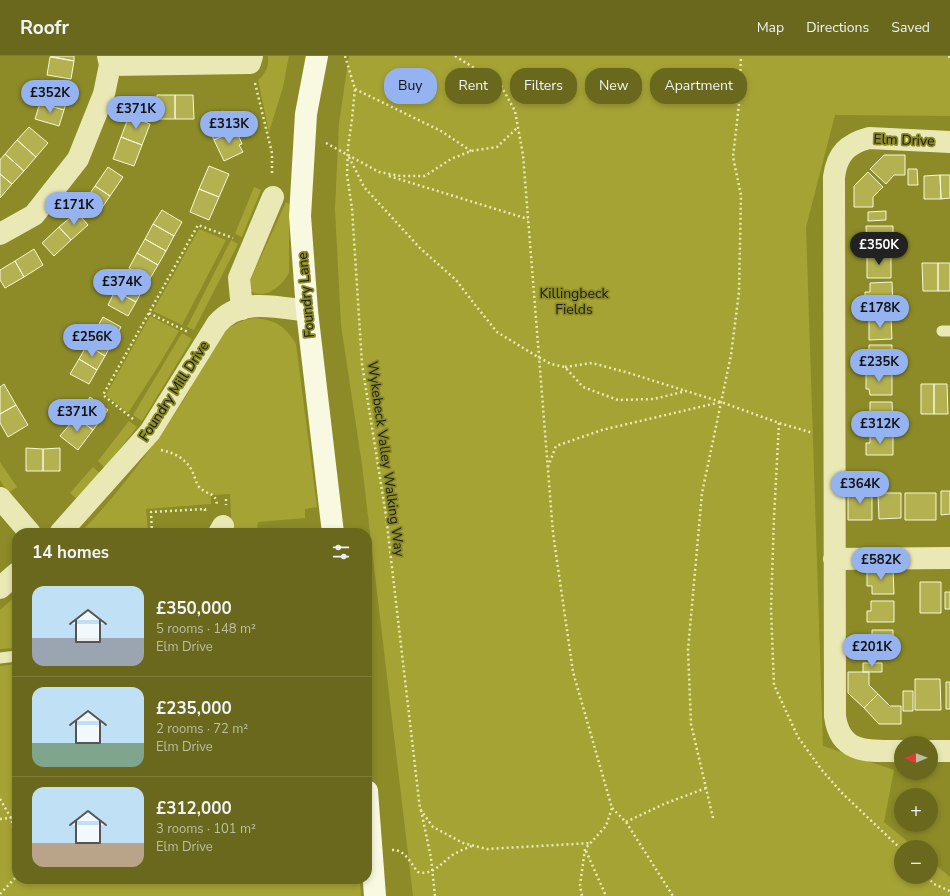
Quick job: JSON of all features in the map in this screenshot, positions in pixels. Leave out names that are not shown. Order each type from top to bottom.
[{"type":"street","name":"Foundry Lane","points":[[317,56],[304,132],[300,216],[307,311],[332,528]]},
{"type":"street","points":[[0,234],[34,215],[78,159],[104,94],[109,61],[251,60]]},
{"type":"street","name":"Elm Drive","points":[[894,751],[860,750],[850,745],[842,738],[836,728],[834,559],[834,177],[836,166],[841,156],[848,147],[858,141],[869,138],[950,142]]},
{"type":"street","points":[[242,309],[239,278],[273,197]]},
{"type":"street","name":"Foundry Mill Drive","points":[[64,528],[147,435],[217,324],[224,316],[234,311],[253,306],[266,305],[307,311]]},
{"type":"street","points":[[0,498],[26,528]]},
{"type":"street","points":[[834,559],[950,558]]},
{"type":"street","points":[[0,588],[12,577]]},
{"type":"street","points":[[938,751],[950,751]]},
{"type":"street","points":[[372,851],[374,896]]},
{"type":"lane","points":[[0,658],[12,657]]},
{"type":"path","name":"Wykebeck Valley Walking Way","points":[[346,56],[355,90],[348,147],[347,175],[352,208],[362,364],[386,516],[420,809],[433,827],[463,843],[487,849],[591,843]]},
{"type":"path","points":[[455,56],[472,65],[500,84],[515,111],[523,156],[553,533],[573,672],[612,808],[626,822],[673,896]]},
{"type":"path","points":[[713,818],[691,724],[688,650],[702,493],[731,355],[739,292],[740,196],[733,157],[739,104],[741,56]]},
{"type":"path","points":[[251,60],[272,153],[273,197]]},
{"type":"path","points":[[355,90],[442,131],[472,151]]},
{"type":"path","points":[[379,172],[401,176],[425,176],[451,159],[472,151],[497,147],[518,127]]},
{"type":"path","points":[[304,132],[379,172],[528,219]]},
{"type":"path","points":[[348,155],[354,170],[364,187],[420,248],[456,280],[497,332],[538,357],[551,364],[565,367],[592,363],[721,402],[779,423],[813,433],[834,432]]},
{"type":"path","points":[[216,525],[218,517],[216,498],[214,495],[198,486],[190,466],[181,458],[170,452],[161,450],[147,435],[103,395],[198,225],[252,246]]},
{"type":"path","points":[[149,313],[206,342]]},
{"type":"path","points":[[565,367],[583,388],[618,400],[654,399],[686,391]]},
{"type":"path","points":[[547,467],[556,446],[602,430],[721,402]]},
{"type":"path","points":[[779,423],[771,608],[774,685],[798,737],[821,769],[842,793],[894,842]]},
{"type":"path","points":[[216,525],[227,516],[226,499]]},
{"type":"path","points":[[152,528],[151,512],[205,509],[216,525]]},
{"type":"path","points":[[626,822],[664,804],[706,788]]},
{"type":"path","points":[[0,799],[12,822]]},
{"type":"path","points":[[582,896],[580,885],[585,849],[606,826],[612,808]]},
{"type":"path","points":[[420,809],[432,871],[435,896]]},
{"type":"path","points":[[0,819],[11,818]]},
{"type":"path","points":[[372,851],[398,850],[405,855],[418,872],[424,874],[432,871],[456,853],[472,845]]},
{"type":"path","points":[[585,849],[606,896]]},
{"type":"path","points":[[0,894],[12,881]]},
{"type":"path","points":[[934,884],[950,891]]},
{"type":"green space","points":[[268,56],[289,56],[283,87],[269,132],[258,80],[266,70]]},
{"type":"green space","name":"Killingbeck Fields","points":[[349,56],[950,56],[950,116],[835,115],[806,227],[823,746],[894,770],[884,822],[894,832],[906,840],[894,840],[894,884],[938,884],[938,867],[950,877],[950,896],[413,896],[372,550],[372,528],[369,528],[362,465],[341,325],[335,209],[339,123]]},
{"type":"green space","points":[[254,187],[261,190],[242,237],[235,234]]},
{"type":"green space","points":[[286,202],[289,204],[289,272],[283,282],[273,290],[267,293],[256,294],[251,291],[249,283]]},
{"type":"green space","points":[[199,229],[226,240],[182,325],[153,311]]},
{"type":"green space","points":[[231,240],[238,244],[194,330],[187,327]]},
{"type":"green space","points":[[150,316],[179,331],[128,413],[106,395]]},
{"type":"green space","points":[[254,318],[274,322],[284,328],[296,344],[317,507],[305,509],[305,518],[258,522],[257,528],[232,528],[230,494],[211,495],[211,504],[146,509],[148,528],[85,528],[123,485],[149,451],[185,398],[210,351],[223,333],[235,324]]},
{"type":"green space","points":[[182,333],[192,339],[142,421],[133,415]]},
{"type":"green space","points":[[129,421],[137,427],[105,468],[98,461]]},
{"type":"green space","points":[[0,462],[17,487],[8,493],[0,480]]},
{"type":"green space","points":[[93,467],[101,474],[78,500],[70,493]]},
{"type":"green space","points":[[12,599],[12,648],[0,649],[0,610]]},
{"type":"green space","points":[[12,665],[12,884],[360,884],[361,896],[0,896],[0,666]]},
{"type":"building","points":[[50,56],[74,56],[74,61]]},
{"type":"building","points":[[50,57],[74,61],[71,79],[47,75]]},
{"type":"building","points":[[45,86],[69,93],[64,110],[40,103]]},
{"type":"building","points":[[157,95],[175,95],[175,119],[157,119]]},
{"type":"building","points":[[175,95],[193,95],[194,119],[175,119]]},
{"type":"building","points":[[40,103],[64,110],[59,126],[35,119]]},
{"type":"building","points":[[223,111],[227,118],[230,116],[236,130],[214,140],[205,120]]},
{"type":"building","points":[[129,116],[150,124],[142,145],[121,137]]},
{"type":"building","points":[[29,127],[48,143],[36,157],[17,140]]},
{"type":"building","points":[[236,130],[242,144],[239,145],[243,152],[224,161],[214,140]]},
{"type":"building","points":[[121,137],[142,145],[134,166],[113,159]]},
{"type":"building","points":[[17,140],[36,157],[24,171],[5,154]]},
{"type":"building","points":[[5,154],[24,171],[12,184],[0,174],[0,160]]},
{"type":"building","points":[[884,155],[905,155],[905,175],[894,175],[886,184],[870,169]]},
{"type":"building","points":[[209,166],[229,174],[219,197],[199,189]]},
{"type":"building","points":[[108,167],[123,177],[110,196],[95,186]]},
{"type":"building","points":[[908,169],[917,169],[918,185],[908,185]]},
{"type":"building","points":[[868,172],[883,187],[873,197],[873,207],[854,207],[854,186]]},
{"type":"building","points":[[0,174],[12,184],[0,198]]},
{"type":"building","points":[[940,175],[941,199],[924,199],[924,176]]},
{"type":"building","points":[[940,175],[950,175],[950,198],[941,199]]},
{"type":"building","points":[[95,186],[110,196],[97,215],[82,205]]},
{"type":"building","points":[[199,189],[219,197],[209,220],[190,212]]},
{"type":"building","points":[[162,210],[182,222],[174,236],[153,224]]},
{"type":"building","points":[[886,211],[886,220],[868,221],[868,212]]},
{"type":"building","points":[[77,212],[88,225],[71,240],[59,227]]},
{"type":"building","points":[[153,224],[174,236],[166,251],[145,239]]},
{"type":"building","points":[[866,226],[893,226],[893,251],[872,252],[872,242],[867,242]]},
{"type":"building","points":[[59,227],[71,240],[54,256],[42,243]]},
{"type":"building","points":[[145,239],[166,251],[158,265],[137,253]]},
{"type":"building","points":[[34,249],[43,265],[24,277],[15,261]]},
{"type":"building","points":[[137,253],[158,265],[149,280],[129,268]]},
{"type":"building","points":[[891,254],[891,278],[867,278],[867,255]]},
{"type":"building","points":[[15,261],[24,277],[5,288],[0,280],[0,270]]},
{"type":"building","points":[[922,263],[938,263],[938,291],[923,291]]},
{"type":"building","points":[[938,263],[950,263],[950,291],[938,291]]},
{"type":"building","points":[[124,277],[143,289],[136,302],[115,291]]},
{"type":"building","points":[[892,282],[893,307],[865,308],[865,292],[870,292],[870,283]]},
{"type":"building","points":[[115,291],[136,302],[128,316],[108,305]]},
{"type":"building","points":[[103,317],[121,327],[113,342],[95,331]]},
{"type":"building","points":[[891,318],[892,339],[869,340],[869,319]]},
{"type":"building","points":[[95,331],[113,342],[105,356],[87,345]]},
{"type":"building","points":[[87,345],[105,356],[97,370],[79,359]]},
{"type":"building","points":[[869,345],[892,345],[892,366],[866,366],[866,351],[869,351]]},
{"type":"building","points":[[79,359],[97,370],[89,384],[70,374]]},
{"type":"building","points":[[866,372],[892,372],[892,395],[870,395],[869,389],[866,389]]},
{"type":"building","points":[[4,384],[16,405],[0,414],[0,387]]},
{"type":"building","points":[[921,384],[934,384],[934,414],[921,414]]},
{"type":"building","points":[[934,384],[947,384],[948,414],[934,414]]},
{"type":"building","points":[[90,397],[108,410],[93,430],[76,417]]},
{"type":"building","points":[[870,402],[892,402],[893,428],[866,428],[866,412],[870,412]]},
{"type":"building","points":[[16,405],[28,425],[8,437],[0,423],[0,414]]},
{"type":"building","points":[[76,417],[93,430],[78,450],[60,436]]},
{"type":"building","points":[[870,434],[893,434],[893,455],[866,455],[866,443],[870,443]]},
{"type":"building","points":[[26,448],[43,449],[43,471],[26,471]]},
{"type":"building","points":[[60,448],[60,471],[43,471],[43,449]]},
{"type":"building","points":[[872,489],[872,520],[848,520],[848,490]]},
{"type":"building","points":[[941,491],[950,491],[950,514],[941,515]]},
{"type":"building","points":[[878,493],[901,493],[901,518],[879,519]]},
{"type":"building","points":[[905,493],[936,493],[936,520],[905,520]]},
{"type":"building","points":[[867,568],[893,568],[894,594],[872,594],[872,586],[867,586]]},
{"type":"building","points":[[920,582],[941,582],[941,613],[920,613]]},
{"type":"building","points":[[945,592],[950,592],[950,609],[945,609]]},
{"type":"building","points":[[871,601],[894,601],[894,622],[867,622],[867,611],[871,611]]},
{"type":"building","points":[[872,630],[893,630],[893,655],[867,655],[866,639],[872,639]]},
{"type":"building","points":[[863,663],[882,663],[882,672],[863,672]]},
{"type":"building","points":[[848,672],[869,672],[869,685],[878,694],[864,708],[848,693]]},
{"type":"building","points":[[915,679],[940,679],[941,710],[915,710]]},
{"type":"building","points":[[946,682],[950,682],[950,709],[946,709]]},
{"type":"building","points":[[903,691],[913,691],[913,711],[903,711]]},
{"type":"building","points":[[878,694],[890,706],[901,706],[901,724],[879,724],[864,708]]}]
